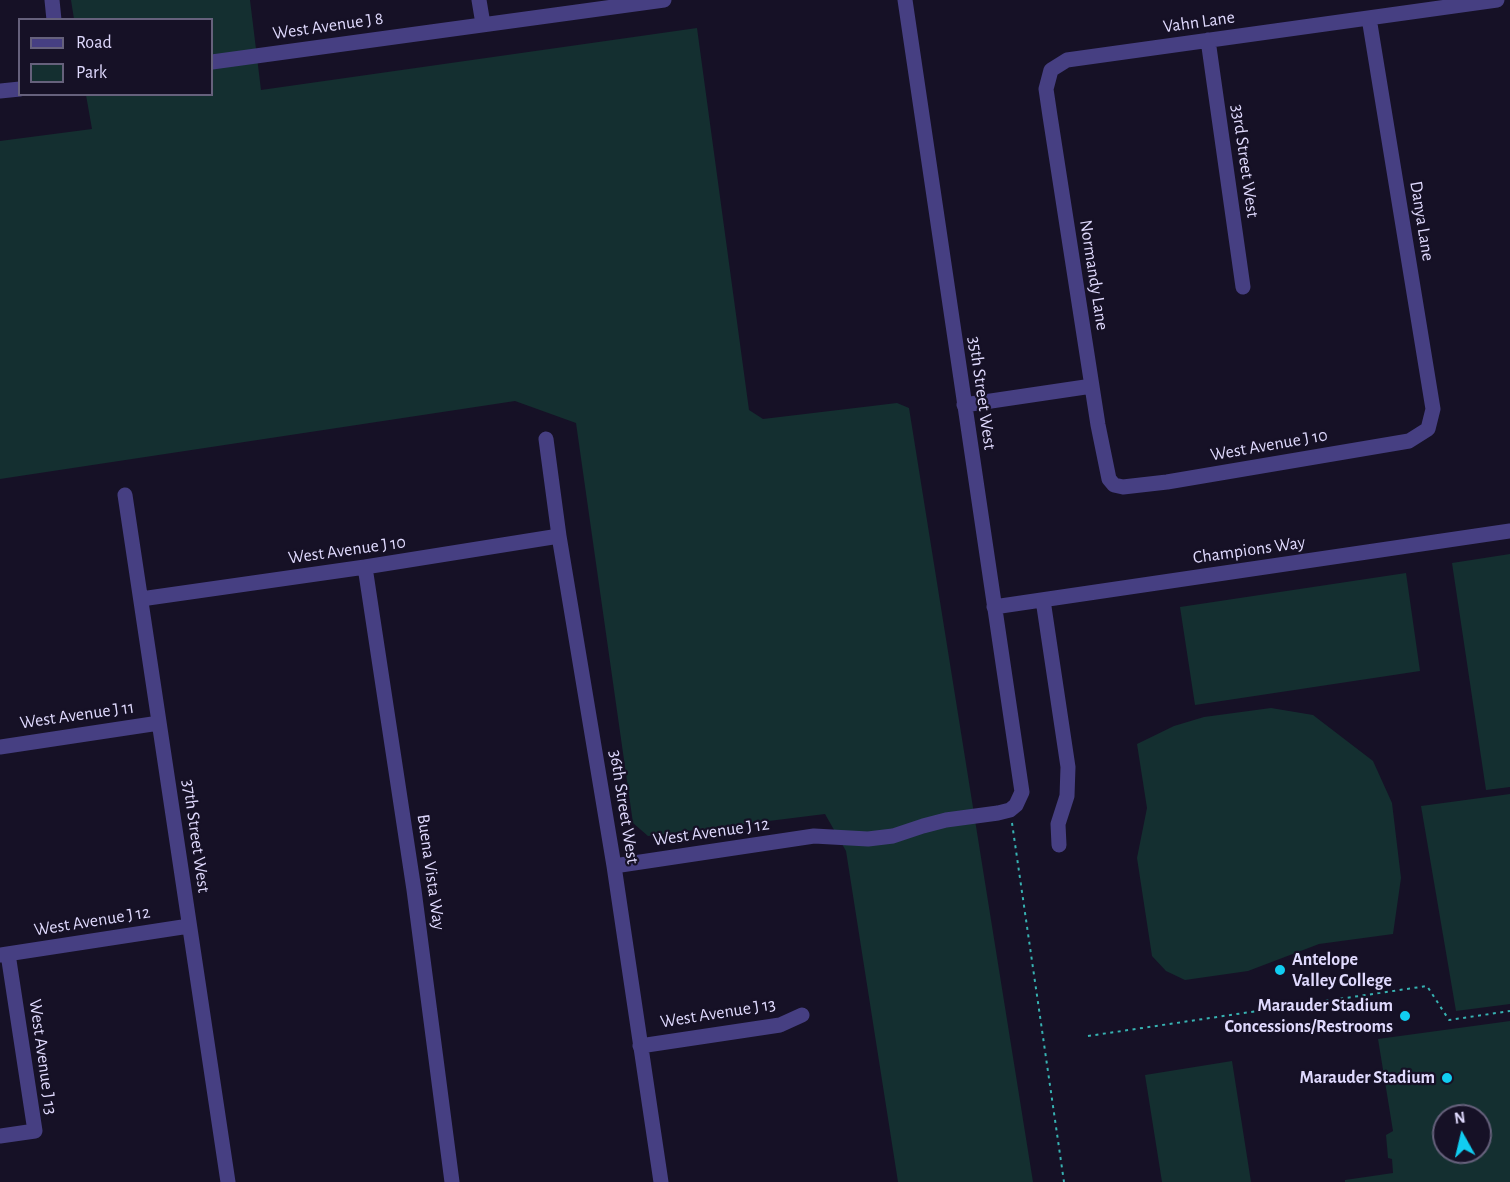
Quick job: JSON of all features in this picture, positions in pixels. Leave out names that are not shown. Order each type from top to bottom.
[{"type":"street","points":[[51,0],[54,18]]},
{"type":"street","points":[[479,0],[483,24]]},
{"type":"street","name":"West Avenue J 8","points":[[213,62],[664,0]]},
{"type":"street","name":"35th Street West","points":[[905,0],[1022,792],[1016,805],[1010,810]]},
{"type":"street","name":"Vahn Lane","points":[[1051,70],[1067,60],[1497,0]]},
{"type":"street","name":"Danya Lane","points":[[1369,18],[1433,409],[1428,429]]},
{"type":"street","name":"33rd Street West","points":[[1208,40],[1243,287]]},
{"type":"street","name":"Normandy Lane","points":[[1051,70],[1046,89],[1092,386],[1109,479],[1114,485]]},
{"type":"street","points":[[0,92],[18,89]]},
{"type":"street","points":[[964,405],[1092,386]]},
{"type":"street","name":"West Avenue J 10","points":[[1114,485],[1123,487],[1167,482],[1398,443],[1409,441],[1428,429]]},
{"type":"street","name":"36th Street West","points":[[546,439],[559,536],[614,866],[661,1182]]},
{"type":"street","name":"37th Street West","points":[[125,495],[228,1182]]},
{"type":"street","name":"Champions Way","points":[[994,607],[1510,531]]},
{"type":"street","name":"West Avenue J 10","points":[[141,599],[559,536]]},
{"type":"street","name":"Buena Vista Way","points":[[365,567],[414,890],[452,1182]]},
{"type":"street","points":[[1043,600],[1068,767],[1067,796],[1058,824],[1059,844]]},
{"type":"street","name":"West Avenue J 11","points":[[0,747],[159,723]]},
{"type":"street","name":"West Avenue J 12","points":[[614,866],[814,836],[868,839],[893,836],[946,820],[1010,810]]},
{"type":"street","name":"West Avenue J 12","points":[[4,955],[189,926]]},
{"type":"street","name":"West Avenue J 13","points":[[0,1136],[35,1131],[4,955]]},
{"type":"street","name":"West Avenue J 13","points":[[639,1046],[780,1025],[802,1015]]},
{"type":"path","points":[[1010,810],[1064,1182]]},
{"type":"path","points":[[1088,1036],[1427,986],[1449,1020],[1510,1011]]},
{"type":"green space","points":[[71,0],[250,0],[261,90],[697,28],[749,410],[763,419],[897,403],[909,408],[1033,1182],[898,1182],[846,851],[825,814],[648,836],[633,823],[576,423],[515,401],[0,479],[0,141],[92,129],[86,96],[213,96],[213,18],[74,18]]},
{"type":"green space","points":[[1510,554],[1510,787],[1486,790],[1452,563]]},
{"type":"green space","points":[[1406,573],[1420,671],[1195,705],[1180,607]]},
{"type":"green space","points":[[1271,708],[1313,715],[1373,761],[1392,803],[1401,878],[1393,934],[1319,944],[1248,971],[1185,980],[1166,971],[1152,956],[1137,858],[1147,808],[1137,744],[1174,726],[1204,717]]},
{"type":"green space","points":[[1510,794],[1510,1004],[1456,1011],[1421,806]]},
{"type":"green space","name":"Marauder Stadium","points":[[1510,1021],[1510,1182],[1345,1182],[1345,1180],[1393,1173],[1392,1159],[1388,1158],[1386,1135],[1393,1131],[1378,1039]]},
{"type":"green space","points":[[1232,1061],[1251,1182],[1162,1182],[1145,1075]]},
{"type":"place","name":"Antelope Valley College","points":[[1280,970]]},
{"type":"place","name":"Marauder Stadium Concessions/Restrooms","points":[[1405,1016]]},
{"type":"place","name":"Marauder Stadium","points":[[1447,1078]]}]
